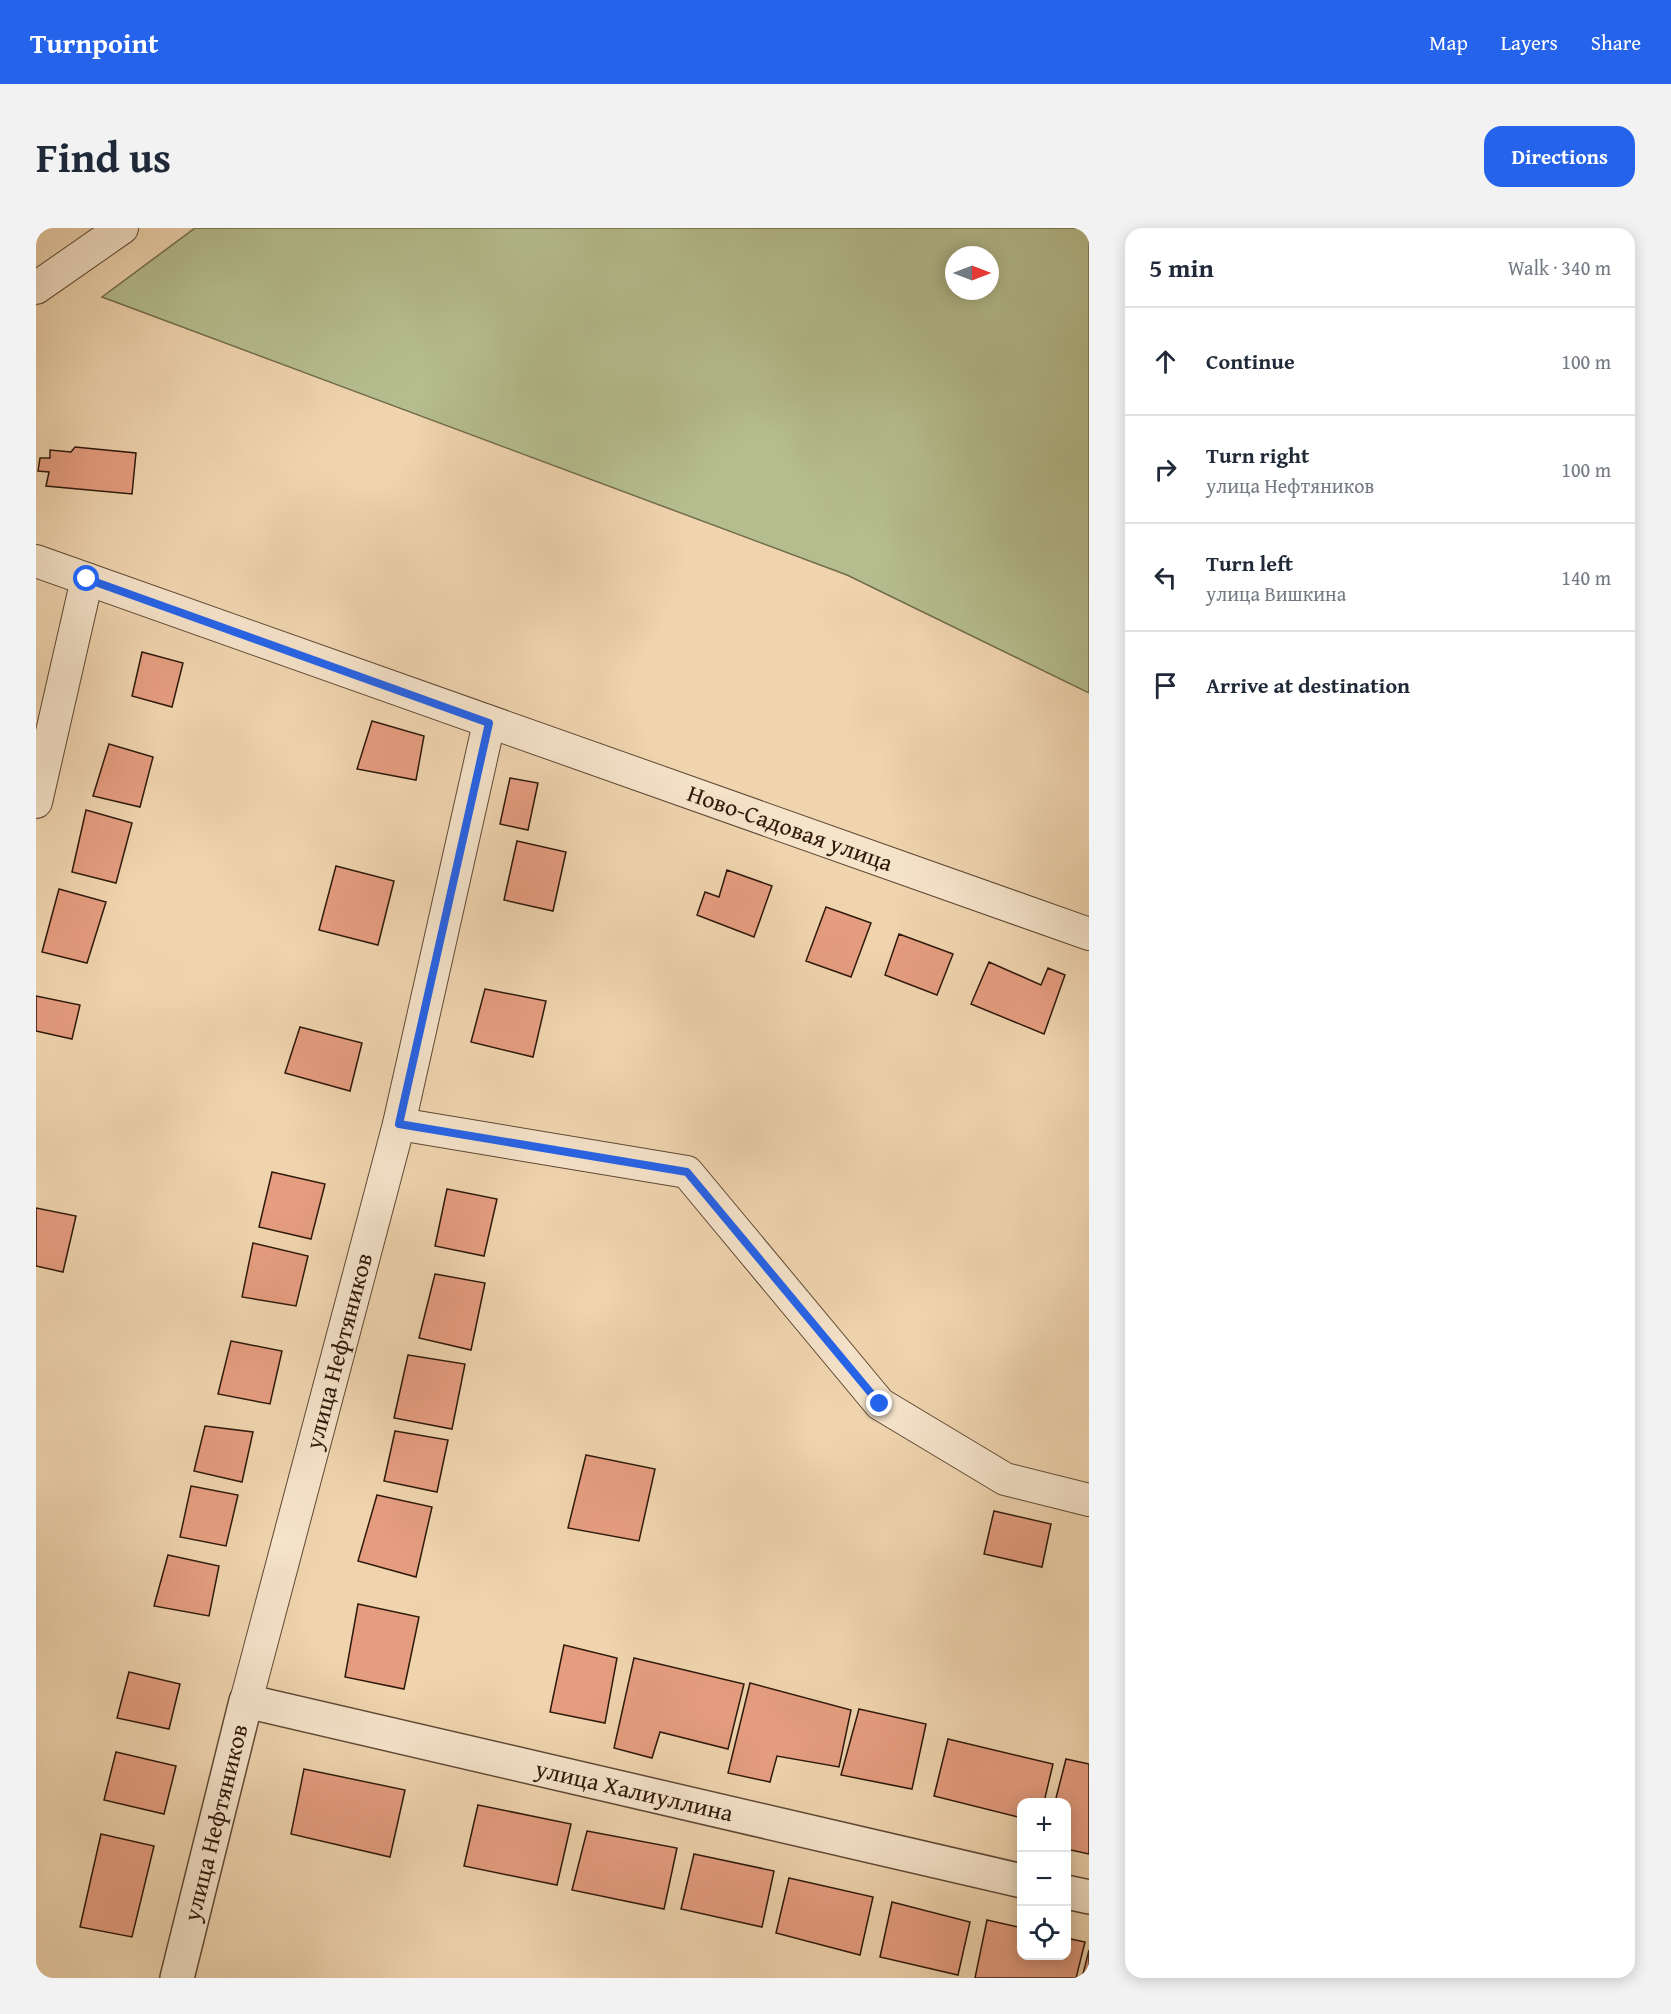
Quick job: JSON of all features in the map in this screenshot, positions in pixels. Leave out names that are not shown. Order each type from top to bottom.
[{"type":"street","points":[[36,288],[122,228]]},
{"type":"street","name":"Ново-Садовая улица","points":[[36,561],[1089,934]]},
{"type":"street","points":[[36,802],[87,579]]},
{"type":"street","name":"улица Нефтяников","points":[[177,1978],[246,1701],[399,1124],[489,723]]},
{"type":"street","points":[[399,1124],[687,1172],[880,1404],[1005,1479],[1089,1500]]},
{"type":"street","name":"улица Халиуллина","points":[[246,1701],[1017,1880]]},
{"type":"street","points":[[1071,1893],[1089,1897]]},
{"type":"green space","points":[[195,228],[1089,228],[1089,693],[847,575],[102,297]]},
{"type":"building","points":[[75,447],[136,453],[132,494],[46,486],[49,472],[38,471],[40,458],[50,458],[50,450],[71,452]]},
{"type":"building","points":[[142,652],[183,663],[172,707],[132,696]]},
{"type":"building","points":[[372,721],[424,736],[416,780],[357,769]]},
{"type":"building","points":[[109,744],[153,757],[140,807],[93,796]]},
{"type":"building","points":[[510,778],[538,783],[528,830],[500,824]]},
{"type":"building","points":[[86,810],[132,823],[116,883],[72,872]]},
{"type":"building","points":[[517,841],[566,852],[553,911],[504,900]]},
{"type":"building","points":[[336,866],[394,881],[378,945],[319,930]]},
{"type":"building","points":[[727,870],[772,886],[754,937],[697,915],[705,892],[719,897]]},
{"type":"building","points":[[59,889],[106,902],[87,963],[42,952]]},
{"type":"building","points":[[826,907],[871,923],[851,977],[806,961]]},
{"type":"building","points":[[899,934],[953,954],[937,995],[885,975]]},
{"type":"building","points":[[989,962],[1041,985],[1048,968],[1065,975],[1044,1034],[971,1004]]},
{"type":"building","points":[[485,989],[546,1001],[533,1057],[471,1042]]},
{"type":"building","points":[[36,996],[80,1005],[72,1039],[36,1031]]},
{"type":"building","points":[[300,1027],[362,1043],[350,1091],[285,1073]]},
{"type":"building","points":[[272,1172],[325,1184],[311,1239],[259,1227]]},
{"type":"building","points":[[447,1189],[497,1199],[484,1256],[435,1246]]},
{"type":"building","points":[[36,1208],[76,1216],[63,1272],[36,1266]]},
{"type":"building","points":[[253,1243],[308,1256],[296,1306],[242,1297]]},
{"type":"building","points":[[435,1274],[485,1283],[471,1350],[419,1338]]},
{"type":"building","points":[[231,1341],[282,1351],[270,1404],[218,1394]]},
{"type":"building","points":[[408,1355],[465,1364],[452,1429],[394,1418]]},
{"type":"building","points":[[205,1426],[253,1432],[242,1482],[194,1471]]},
{"type":"building","points":[[395,1431],[448,1440],[437,1492],[384,1481]]},
{"type":"building","points":[[586,1455],[655,1469],[639,1541],[568,1528]]},
{"type":"building","points":[[191,1486],[238,1495],[226,1546],[180,1537]]},
{"type":"building","points":[[377,1495],[432,1507],[416,1577],[358,1561]]},
{"type":"building","points":[[994,1511],[1051,1524],[1042,1567],[984,1554]]},
{"type":"building","points":[[168,1555],[219,1566],[209,1616],[154,1606]]},
{"type":"building","points":[[358,1604],[419,1617],[404,1689],[345,1677]]},
{"type":"building","points":[[564,1645],[617,1658],[605,1723],[550,1712]]},
{"type":"building","points":[[634,1658],[744,1684],[728,1749],[660,1732],[652,1758],[614,1748]]},
{"type":"building","points":[[129,1672],[180,1684],[169,1729],[117,1718]]},
{"type":"building","points":[[750,1683],[851,1710],[839,1767],[777,1756],[770,1782],[728,1773]]},
{"type":"building","points":[[859,1709],[926,1724],[912,1789],[841,1775]]},
{"type":"building","points":[[948,1739],[1053,1764],[1045,1798],[1017,1798],[1017,1817],[934,1796]]},
{"type":"building","points":[[116,1752],[176,1766],[164,1814],[104,1800]]},
{"type":"building","points":[[1066,1759],[1089,1764],[1089,1854],[1071,1850],[1071,1798],[1056,1798]]},
{"type":"building","points":[[304,1769],[405,1790],[390,1857],[291,1834]]},
{"type":"building","points":[[478,1805],[571,1824],[557,1885],[464,1866]]},
{"type":"building","points":[[587,1831],[677,1848],[664,1909],[572,1890]]},
{"type":"building","points":[[101,1834],[154,1846],[132,1937],[80,1927]]},
{"type":"building","points":[[694,1854],[774,1871],[762,1927],[681,1909]]},
{"type":"building","points":[[789,1878],[873,1897],[860,1955],[776,1933]]},
{"type":"building","points":[[892,1902],[970,1922],[958,1975],[880,1957]]},
{"type":"building","points":[[987,1920],[1017,1927],[1017,1960],[1071,1960],[1071,1939],[1085,1942],[1076,1978],[975,1978]]},
{"type":"building","points":[[1089,1950],[1089,1978],[1082,1978]]},
{"type":"route","points":[[87,579],[489,723],[399,1124],[687,1172],[880,1404]]}]
